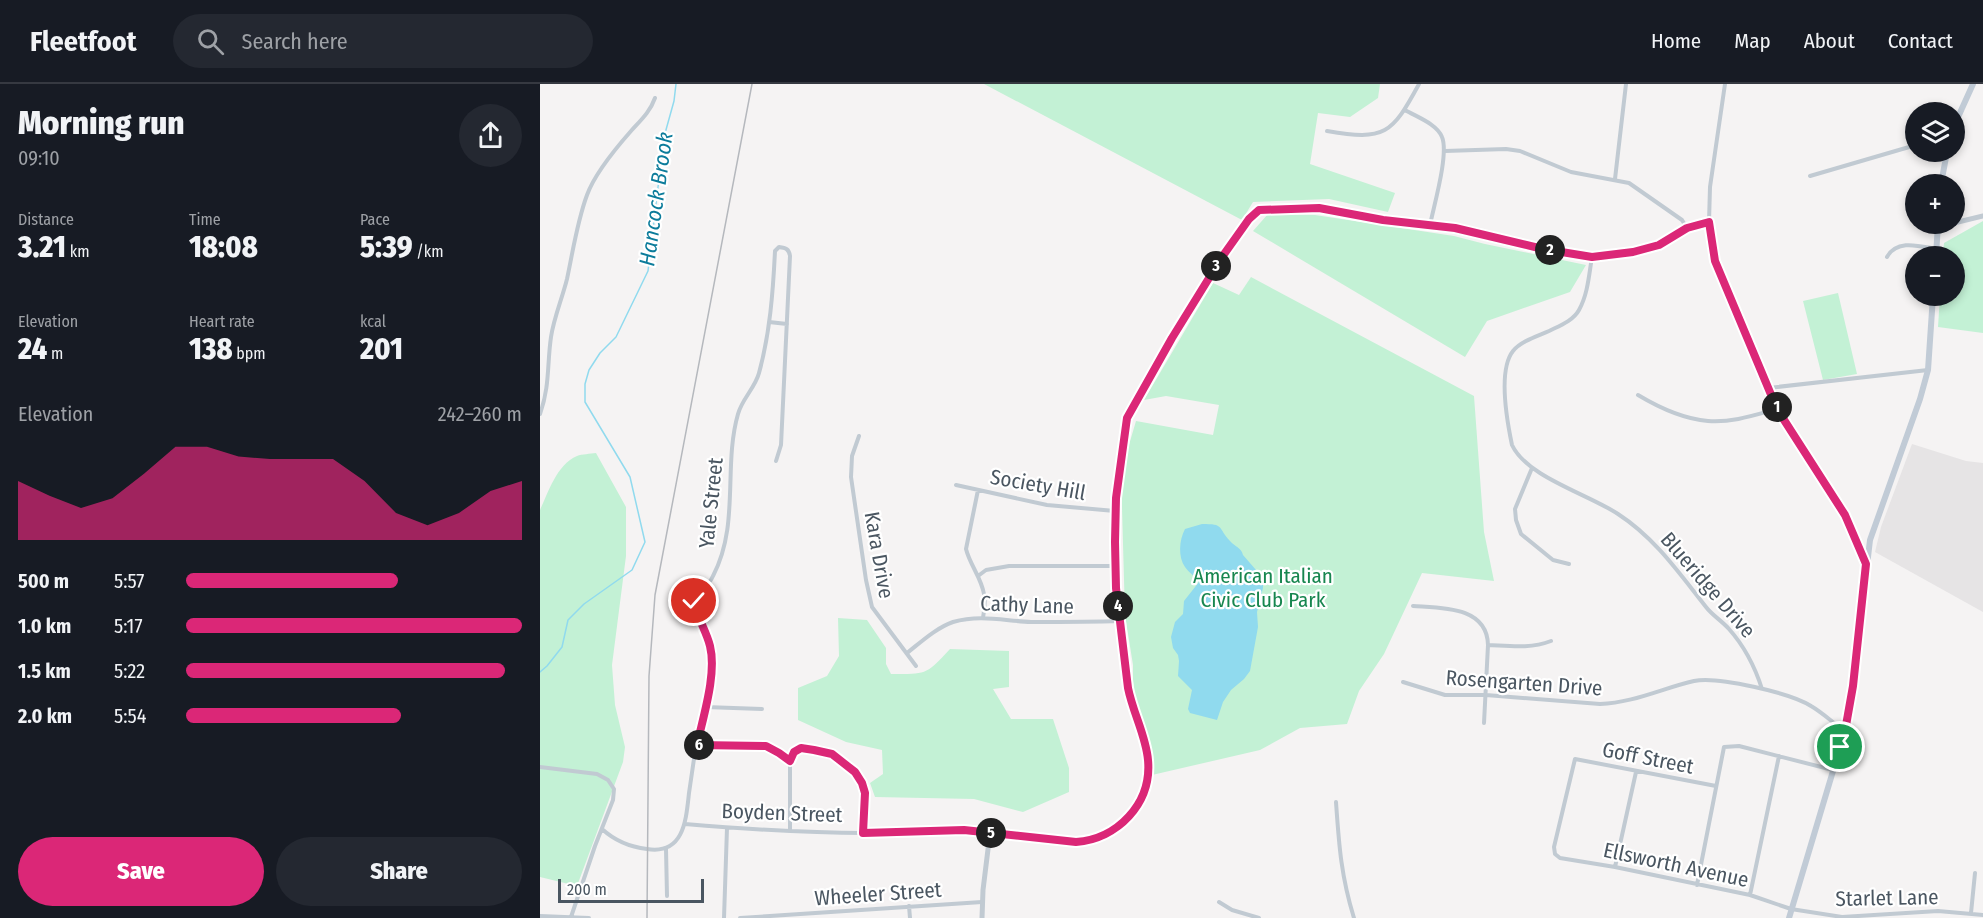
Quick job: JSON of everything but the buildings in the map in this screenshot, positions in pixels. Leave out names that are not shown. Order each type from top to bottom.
[{"type":"main road","points":[[1965,102],[1973,84]]},
{"type":"main road","points":[[1789,918],[1845,731],[1853,686],[1870,540],[1895,473],[1928,370],[1932,306]]},
{"type":"street","points":[[1327,131],[1358,137],[1374,135],[1392,126],[1405,111],[1419,84]]},
{"type":"street","points":[[1615,179],[1626,84]]},
{"type":"street","points":[[1725,84],[1710,188],[1709,222],[1715,261],[1777,409],[1845,515],[1866,564]]},
{"type":"street","points":[[540,414],[549,372],[551,338],[573,253],[575,234],[588,194],[595,179],[627,136],[649,112],[655,98]]},
{"type":"street","points":[[1405,111],[1430,124],[1442,136],[1445,151],[1430,225]]},
{"type":"street","points":[[1810,176],[1905,148]]},
{"type":"street","points":[[1445,151],[1506,149],[1520,151],[1571,172],[1629,183],[1682,220],[1687,228]]},
{"type":"street","name":"Boyden Street","points":[[685,824],[727,828],[863,833],[964,830],[1055,841],[1087,842],[1109,833],[1133,813],[1140,802],[1148,777],[1149,762],[1146,745],[1131,702],[1115,566],[1116,498],[1126,427],[1132,407],[1222,257],[1249,219],[1259,210],[1319,208],[1383,220],[1455,228],[1543,249],[1592,257],[1633,252],[1659,245],[1687,228],[1709,222]]},
{"type":"street","points":[[1965,220],[1983,216]]},
{"type":"street","points":[[1887,257],[1895,247],[1909,246]]},
{"type":"street","name":"Yale Street","points":[[685,824],[711,673],[710,647],[696,614],[694,601],[713,576],[725,547],[730,508],[732,444],[738,412],[759,375],[769,322],[775,251],[779,247],[789,251],[790,256],[781,445],[776,461]]},
{"type":"street","points":[[1569,564],[1553,561],[1521,534],[1516,520],[1515,508],[1532,468],[1516,454],[1512,445],[1504,371],[1513,350],[1520,344],[1574,316],[1587,288],[1592,257]]},
{"type":"street","points":[[769,322],[787,324]]},
{"type":"street","points":[[1768,388],[1928,370]]},
{"type":"street","points":[[1638,395],[1652,404],[1682,415],[1708,421],[1738,419],[1777,409]]},
{"type":"street","name":"Kara Drive","points":[[859,436],[852,456],[851,477],[872,607],[888,632],[916,666]]},
{"type":"street","name":"Blueridge Drive","points":[[1532,468],[1617,513],[1666,555],[1707,609],[1728,627],[1738,640],[1750,659],[1762,689]]},
{"type":"street","name":"Society Hill","points":[[956,485],[1047,505],[1115,511]]},
{"type":"street","points":[[978,490],[966,549],[985,597],[983,618]]},
{"type":"street","points":[[978,576],[986,570],[1009,566],[1115,566]]},
{"type":"street","points":[[1413,606],[1452,609],[1471,615],[1485,628],[1488,636],[1485,723]]},
{"type":"street","name":"Cathy Lane","points":[[907,653],[931,634],[951,623],[970,618],[997,617],[1028,622],[1120,621]]},
{"type":"street","points":[[1488,645],[1527,647],[1551,641]]},
{"type":"street","name":"Rosengarten Drive","points":[[1403,682],[1445,695],[1486,695],[1617,704],[1696,680],[1712,680],[1788,695],[1810,705],[1845,731]]},
{"type":"street","points":[[705,707],[762,709]]},
{"type":"street","points":[[697,745],[766,746],[790,761]]},
{"type":"street","points":[[1696,885],[1724,747],[1739,746],[1833,770]]},
{"type":"street","points":[[790,831],[790,761],[794,752],[801,748],[832,754],[855,772],[865,793],[863,833]]},
{"type":"street","points":[[1750,895],[1779,756]]},
{"type":"street","name":"Goff Street","points":[[1556,854],[1554,847],[1575,759],[1716,786]]},
{"type":"street","points":[[540,767],[593,773],[610,782],[614,789],[614,795],[571,917]]},
{"type":"street","points":[[1615,867],[1636,772]]},
{"type":"street","points":[[1336,802],[1340,863],[1345,890],[1354,918]]},
{"type":"street","points":[[602,829],[612,837],[634,846],[653,850],[666,849],[675,842],[685,824]]},
{"type":"street","points":[[724,918],[727,828]]},
{"type":"street","points":[[982,918],[990,833]]},
{"type":"street","points":[[666,849],[667,896]]},
{"type":"street","name":"Ellsworth Avenue","points":[[1556,854],[1560,858],[1750,895],[1791,909]]},
{"type":"street","points":[[1971,913],[1975,873]]},
{"type":"street","name":"Wheeler Street","points":[[740,918],[784,917],[982,902]]},
{"type":"street","points":[[1219,902],[1232,910],[1259,918]]},
{"type":"street","points":[[909,906],[910,918]]},
{"type":"street","name":"Starlet Lane","points":[[1791,909],[1842,917],[1938,911],[1983,915]]},
{"type":"street","points":[[847,912],[847,918]]},
{"type":"street","points":[[540,916],[589,918]]},
{"type":"shaded area","points":[[1912,444],[1966,461],[1983,463],[1983,612],[1875,552],[1881,527]]},
{"type":"green space","points":[[984,84],[1380,84],[1378,98],[1350,117],[1318,113],[1310,164],[1395,193],[1388,212],[1329,199],[1253,202],[1242,220]]},
{"type":"green space","points":[[1268,214],[1315,215],[1454,236],[1586,265],[1570,292],[1487,321],[1465,357],[1253,231]]},
{"type":"green space","points":[[1983,221],[1983,333],[1938,327],[1939,306],[1965,306],[1965,246],[1944,246],[1944,243],[1960,234],[1965,234],[1965,231]]},
{"type":"green space","name":"American Italian Civic Club Park","points":[[1251,277],[1474,396],[1484,532],[1494,581],[1422,573],[1384,654],[1359,691],[1347,724],[1300,728],[1260,750],[1152,775],[1149,743],[1135,698],[1133,665],[1125,615],[1121,472],[1136,421],[1213,435],[1219,405],[1166,396],[1144,400],[1213,283],[1239,295]]},
{"type":"green space","points":[[1838,293],[1857,374],[1823,380],[1803,301]]},
{"type":"green space","points":[[596,453],[626,507],[626,556],[612,665],[615,705],[625,747],[623,762],[577,886],[540,877],[540,510],[564,465],[577,456]]},
{"type":"green space","points":[[838,618],[867,620],[886,648],[886,664],[891,674],[912,674],[925,671],[936,664],[950,649],[1009,651],[1009,687],[993,689],[1011,719],[1053,719],[1069,768],[1069,792],[1023,812],[974,799],[875,797],[870,783],[883,774],[882,750],[846,742],[798,720],[798,688],[827,676],[839,656]]},
{"type":"water","points":[[1202,524],[1220,527],[1263,578],[1257,612],[1258,627],[1250,671],[1231,690],[1223,702],[1217,720],[1190,713],[1188,709],[1192,690],[1178,676],[1178,655],[1173,648],[1171,637],[1175,622],[1183,614],[1184,601],[1199,582],[1183,563],[1180,553],[1181,538],[1185,529]]},
{"type":"waterway","name":"Hancock Brook","points":[[540,672],[562,647],[568,620],[584,604],[632,570],[645,542],[630,477],[585,402],[585,384],[589,370],[600,353],[616,337],[648,271],[664,137],[674,101],[676,84]]},
{"type":"railway","points":[[647,918],[649,676],[655,595],[752,84]]},
{"type":"route","points":[[694,601],[696,614],[710,647],[711,673],[697,745],[766,746],[790,761],[794,752],[801,748],[832,754],[855,772],[862,783],[865,793],[863,833],[964,830],[1055,841],[1087,842],[1109,833],[1133,813],[1140,802],[1148,777],[1149,762],[1146,745],[1138,726],[1128,688],[1116,588],[1116,498],[1127,418],[1172,338],[1222,257],[1249,219],[1259,210],[1270,208],[1319,208],[1383,220],[1455,228],[1543,249],[1592,257],[1633,252],[1659,245],[1687,228],[1709,222],[1715,261],[1777,409],[1845,515],[1866,564],[1853,686],[1840,747]]}]
